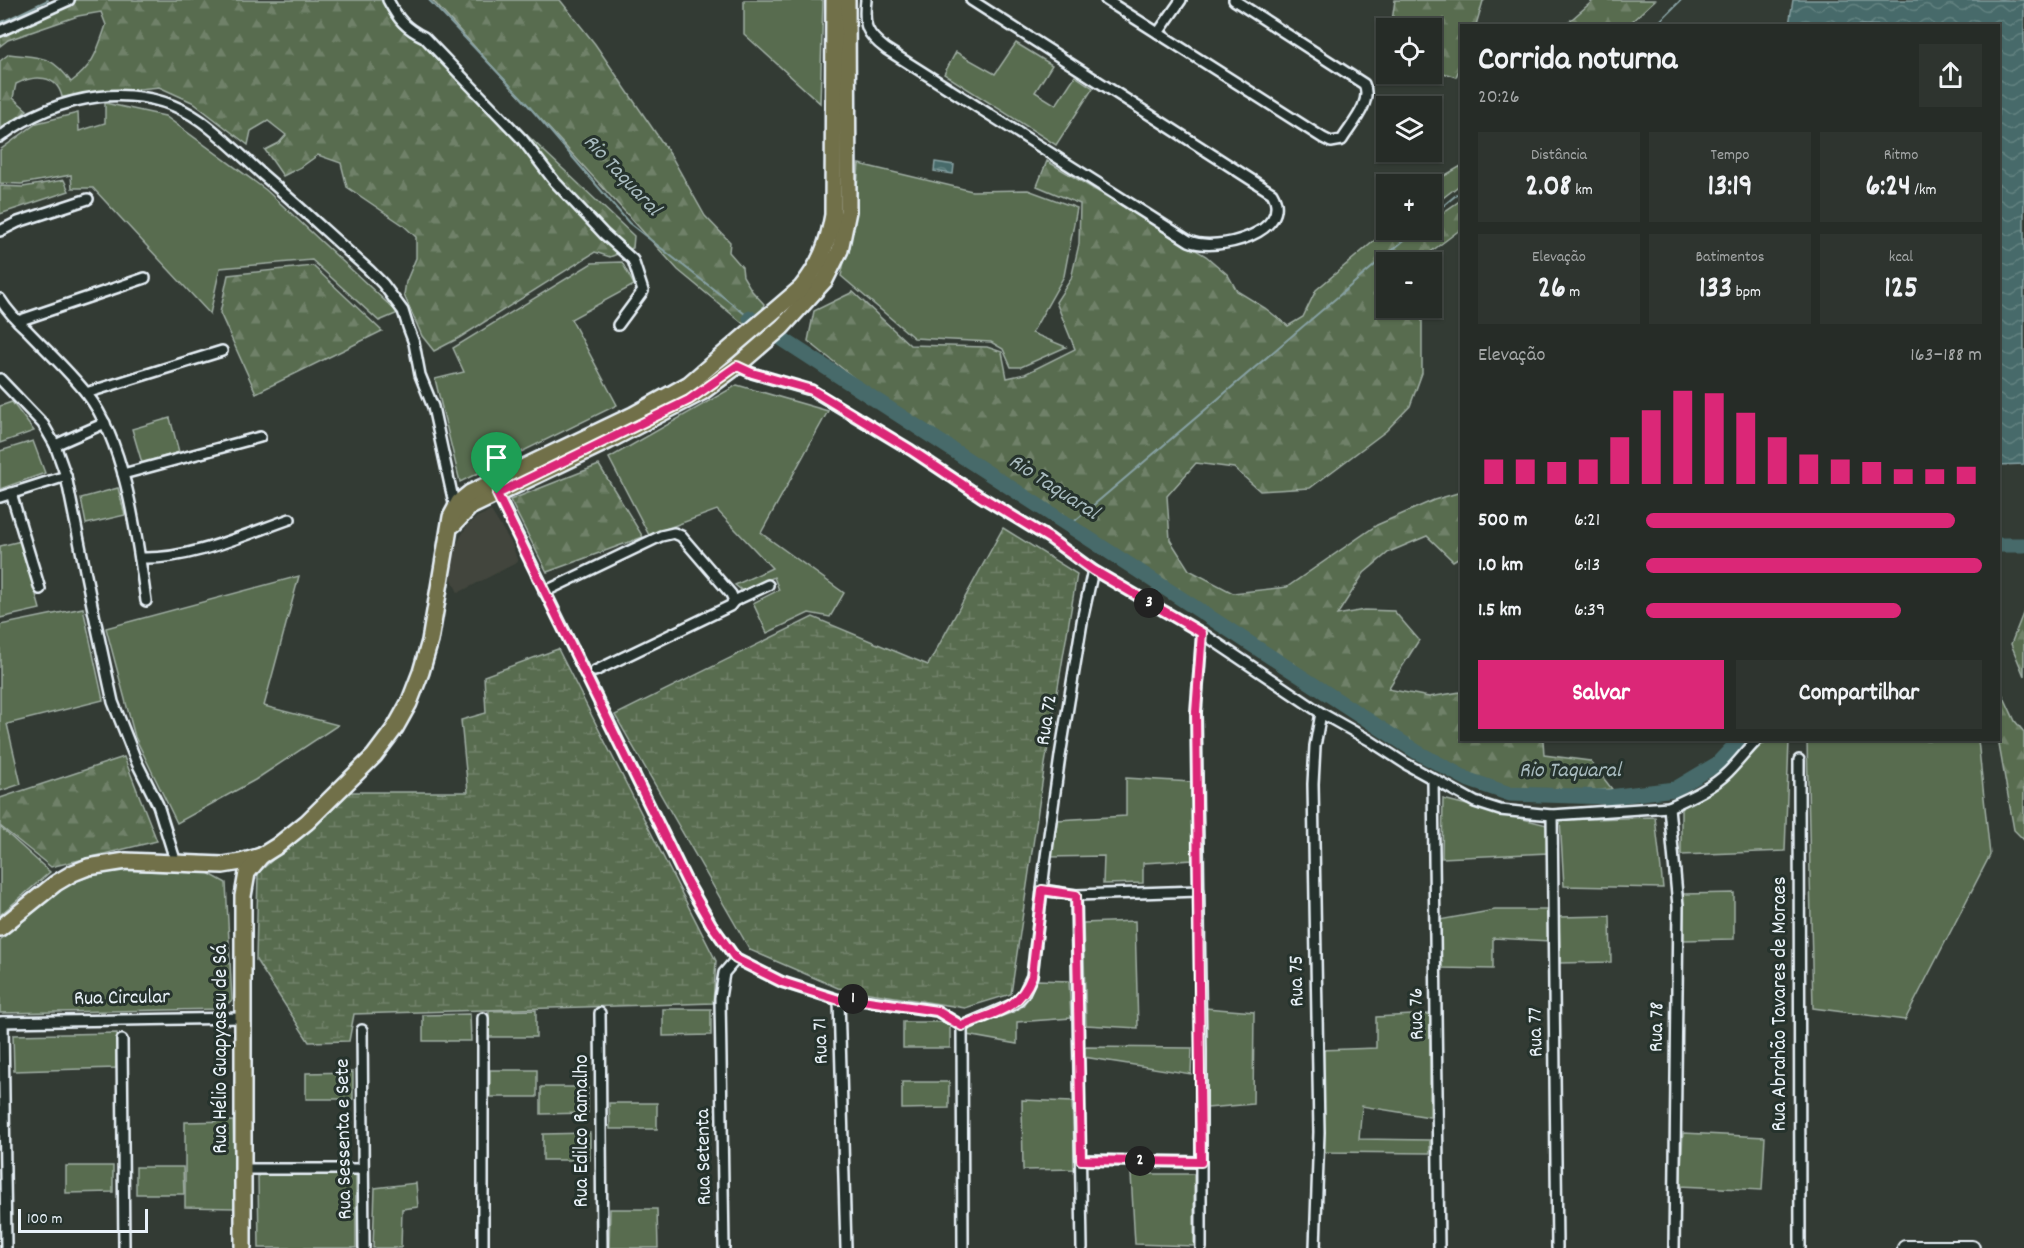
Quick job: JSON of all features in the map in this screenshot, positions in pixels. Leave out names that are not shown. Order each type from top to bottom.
[{"type":"main road","points":[[449,531],[466,510],[689,400],[737,366],[756,349],[809,278],[821,259],[829,238],[834,201],[832,42],[834,0]]},
{"type":"main road","points":[[0,928],[56,883],[73,873],[113,862],[140,861],[212,865],[242,862],[261,856],[288,838],[374,756],[395,728],[414,692],[426,654],[451,517],[462,499],[670,395],[707,371],[744,338],[775,322],[825,280],[833,266],[845,230],[848,211],[847,0]]},
{"type":"main road","name":"Rua Hélio Guapyassu de Sá","points":[[243,1248],[243,896],[247,873],[261,856]]},
{"type":"main road","points":[[212,865],[231,875],[243,896]]},
{"type":"main road","points":[[1905,1248],[1972,1248]]},
{"type":"street","points":[[0,31],[69,0]]},
{"type":"street","points":[[388,0],[409,30],[424,37],[522,139],[563,190],[604,234],[633,260],[643,291],[618,325]]},
{"type":"street","points":[[866,0],[865,25],[873,40],[1188,242],[1198,245],[1215,245],[1251,237],[1262,229],[1276,211],[1277,201],[1272,193],[971,0]]},
{"type":"street","points":[[1106,0],[1323,138],[1331,142],[1342,140],[1365,103],[1367,91],[1364,84],[1234,0]]},
{"type":"street","points":[[1158,33],[1181,0]]},
{"type":"street","points":[[0,137],[24,120],[60,106],[109,95],[154,99],[200,120],[369,270],[383,284],[403,311],[414,343],[420,375],[433,407],[455,508]]},
{"type":"street","points":[[0,231],[18,222],[88,199]]},
{"type":"street","points":[[18,321],[145,278]]},
{"type":"street","points":[[0,299],[86,393],[105,423],[123,474],[146,600]]},
{"type":"street","points":[[86,393],[222,351]]},
{"type":"street","points":[[737,366],[752,373],[812,390],[1049,538],[1093,570],[1202,633],[1321,713],[1433,780],[1475,802],[1500,810],[1552,815],[1669,807],[1717,781],[1756,741]]},
{"type":"street","points":[[0,379],[44,424],[55,445],[66,476],[113,702],[137,763],[158,805],[176,863]]},
{"type":"street","points":[[55,445],[105,423]]},
{"type":"street","points":[[123,474],[260,437]]},
{"type":"street","points":[[0,497],[66,476]]},
{"type":"street","points":[[11,493],[40,589]]},
{"type":"street","name":"Rua 71","points":[[497,494],[687,882],[711,924],[736,959],[782,982],[839,1000],[846,1248]]},
{"type":"street","points":[[140,558],[170,557],[198,550],[290,519]]},
{"type":"street","points":[[544,592],[661,536],[674,533],[681,536],[731,594],[734,601]]},
{"type":"street","name":"Rua 72","points":[[962,1026],[1014,1004],[1028,987],[1032,976],[1070,694],[1093,570]]},
{"type":"street","points":[[595,671],[730,606],[734,601],[768,585]]},
{"type":"street","points":[[1201,1248],[1196,712],[1202,633]]},
{"type":"street","name":"Rua 75","points":[[1316,1248],[1319,1132],[1313,784],[1315,746],[1321,713]]},
{"type":"street","name":"Rua Abrahão Tavares de Moraes","points":[[1798,760],[1800,1248]]},
{"type":"street","name":"Rua 76","points":[[1433,780],[1439,1248]]},
{"type":"street","name":"Rua 78","points":[[1669,807],[1678,906],[1674,1248]]},
{"type":"street","name":"Rua 77","points":[[1552,815],[1557,1248]]},
{"type":"street","points":[[1042,890],[1076,895],[1199,891]]},
{"type":"street","points":[[1076,895],[1082,1248]]},
{"type":"street","name":"Rua Setenta","points":[[724,1248],[720,998],[724,973],[736,959]]},
{"type":"street","points":[[839,1000],[855,999],[937,1011],[962,1026],[963,1248]]},
{"type":"street","name":"Rua Edilco Ramalho","points":[[600,1013],[602,1248]]},
{"type":"street","name":"Rua Circular","points":[[2,1022],[244,1018]]},
{"type":"street","points":[[483,1018],[483,1248]]},
{"type":"street","points":[[2,1022],[6,1248]]},
{"type":"street","name":"Rua Sessenta e Sete","points":[[362,1030],[364,1248]]},
{"type":"street","points":[[122,1040],[124,1248]]},
{"type":"street","points":[[1081,1160],[1201,1162]]},
{"type":"street","points":[[244,1169],[363,1169]]},
{"type":"shaded area","points":[[491,511],[512,544],[518,562],[458,593],[451,577],[455,547],[467,526],[477,517]]},
{"type":"green space","points":[[69,0],[384,0],[634,236],[633,248],[610,257],[595,252],[459,338],[434,351],[422,336],[404,295],[406,282],[416,258],[416,237],[403,225],[347,187],[341,163],[318,155],[283,176],[265,150],[279,143],[286,135],[268,121],[251,131],[248,145],[192,102],[159,87],[62,97],[59,89],[50,80],[37,78],[16,84],[13,98],[27,110],[0,134],[0,61],[9,54],[44,59],[57,66],[71,82],[90,63],[106,25],[101,12],[78,16],[8,40],[0,46],[0,26]]},
{"type":"green space","points":[[432,0],[560,0],[595,44],[670,154],[705,216],[730,242],[729,252],[742,267],[743,276],[752,291],[764,304],[762,311],[746,326],[678,270]]},
{"type":"green space","points":[[744,0],[823,0],[820,103],[744,34]]},
{"type":"green space","points":[[1395,0],[1485,0],[1476,24],[1460,24],[1460,67],[1456,77],[1442,73],[1442,18],[1392,18]]},
{"type":"green space","points":[[1594,0],[1655,0],[1629,24],[1566,24]]},
{"type":"green space","points":[[1016,43],[1052,65],[1035,92],[1056,105],[1075,76],[1093,88],[1056,145],[944,74],[956,52],[995,74]]},
{"type":"green space","points":[[105,103],[165,116],[266,190],[398,313],[379,321],[312,260],[220,268],[210,314],[93,188],[72,188],[71,175],[21,184],[0,183],[0,150],[37,123],[78,113],[79,131],[105,123]]},
{"type":"green space","points":[[1047,161],[1206,256],[1228,275],[1237,291],[1265,308],[1288,326],[1303,317],[1316,290],[1376,239],[1442,240],[1442,213],[1460,201],[1460,230],[1431,252],[1376,252],[1376,318],[1422,318],[1422,373],[1410,406],[1386,431],[1310,488],[1260,491],[1234,468],[1196,463],[1167,496],[1170,540],[1189,570],[1233,593],[1287,587],[1377,525],[1434,500],[1460,492],[1460,557],[1453,561],[1427,536],[1389,552],[1364,573],[1337,615],[1364,610],[1394,611],[1419,640],[1388,689],[1429,697],[1460,692],[1460,741],[1543,741],[1544,755],[1590,761],[1612,789],[1575,792],[1511,789],[1468,778],[1107,554],[1045,513],[967,454],[884,402],[808,341],[814,311],[853,292],[910,345],[987,347],[1002,352],[1007,378],[1025,374],[1075,349],[1056,302],[1071,279],[1079,244],[1080,204],[1037,186]]},
{"type":"green space","points":[[859,164],[972,191],[1028,190],[1077,208],[1064,276],[1032,333],[1066,347],[1021,367],[1011,367],[1003,349],[991,342],[914,338],[841,276],[855,212]]},
{"type":"green space","points":[[1460,167],[1460,185],[1442,199],[1442,177]]},
{"type":"green space","points":[[64,180],[69,191],[0,214],[0,186],[23,187]]},
{"type":"green space","points":[[622,262],[634,285],[571,319],[617,405],[460,482],[435,379],[464,372],[453,348],[592,263]]},
{"type":"green space","points":[[313,266],[382,331],[256,393],[220,313],[228,275]]},
{"type":"green space","points":[[737,385],[828,411],[761,533],[844,593],[830,617],[809,613],[767,633],[753,603],[779,590],[774,577],[744,592],[735,585],[772,568],[717,510],[649,535],[609,458]]},
{"type":"green space","points":[[12,402],[34,431],[0,443],[0,406]]},
{"type":"green space","points":[[170,418],[179,452],[142,463],[132,429]]},
{"type":"green space","points":[[33,441],[45,473],[0,489],[0,451]]},
{"type":"green space","points":[[599,465],[643,537],[547,572],[510,500]]},
{"type":"green space","points":[[118,488],[125,515],[86,524],[81,498]]},
{"type":"green space","points":[[1003,528],[1077,574],[1044,770],[1011,994],[965,1008],[838,988],[750,950],[615,715],[813,617],[928,665]]},
{"type":"green space","points":[[21,541],[40,609],[0,618],[0,546]]},
{"type":"green space","points":[[299,576],[264,706],[338,725],[255,780],[177,823],[135,737],[106,628]]},
{"type":"green space","points":[[83,608],[103,700],[7,724],[21,784],[0,791],[0,625]]},
{"type":"green space","points":[[2024,611],[2024,676],[2011,644]]},
{"type":"green space","points":[[558,649],[716,961],[713,1003],[354,1014],[349,1041],[309,1042],[256,960],[258,873],[349,792],[468,792],[461,720],[486,713],[484,676]]},
{"type":"green space","points":[[2003,695],[2015,721],[2024,732],[2024,840],[2014,830],[1998,741],[2000,696]]},
{"type":"green space","points":[[1767,741],[1789,741],[1785,851],[1681,855],[1681,808]]},
{"type":"green space","points":[[1807,741],[1978,741],[1990,855],[1905,1020],[1813,1008]]},
{"type":"green space","points":[[124,757],[157,841],[51,867],[0,826],[0,798]]},
{"type":"green space","points":[[1126,778],[1191,782],[1193,860],[1143,863],[1143,883],[1103,884],[1104,856],[1049,857],[1057,820],[1126,816]]},
{"type":"green space","points":[[1443,799],[1547,825],[1548,853],[1442,858]]},
{"type":"green space","points":[[1655,817],[1663,888],[1564,886],[1560,820]]},
{"type":"green space","points":[[0,827],[50,872],[0,915]]},
{"type":"green space","points":[[110,870],[208,873],[226,883],[232,1000],[222,1009],[0,1013],[0,940],[70,883]]},
{"type":"green space","points":[[1734,893],[1734,939],[1683,940],[1683,894]]},
{"type":"green space","points":[[1495,910],[1546,910],[1550,941],[1493,938],[1493,969],[1442,968],[1439,920]]},
{"type":"green space","points":[[1610,916],[1611,962],[1560,963],[1559,917]]},
{"type":"green space","points":[[1135,921],[1138,1028],[1086,1025],[1083,923]]},
{"type":"green space","points":[[1037,980],[1069,981],[1071,1018],[1017,1022],[1017,1044],[967,1035],[967,1029],[1014,1012],[1023,1006]]},
{"type":"green space","points":[[1205,1008],[1254,1012],[1253,1104],[1207,1108]]},
{"type":"green space","points":[[663,1009],[711,1009],[711,1035],[663,1036]]},
{"type":"green space","points":[[536,1010],[536,1037],[489,1037],[489,1011]]},
{"type":"green space","points":[[470,1014],[471,1041],[423,1041],[423,1015]]},
{"type":"green space","points":[[1430,1014],[1430,1117],[1362,1106],[1359,1139],[1430,1140],[1430,1153],[1322,1152],[1321,1050],[1376,1048],[1376,1017]]},
{"type":"green space","points":[[903,1022],[950,1022],[950,1048],[903,1048]]},
{"type":"green space","points":[[117,1033],[116,1068],[14,1071],[13,1035]]},
{"type":"green space","points":[[1084,1047],[1192,1048],[1191,1074],[1084,1057]]},
{"type":"green space","points":[[490,1070],[537,1070],[537,1097],[490,1097]]},
{"type":"green space","points":[[353,1072],[353,1099],[306,1099],[306,1073]]},
{"type":"green space","points":[[902,1082],[949,1082],[949,1108],[902,1109]]},
{"type":"green space","points":[[541,1087],[588,1087],[588,1113],[541,1114]]},
{"type":"green space","points":[[1022,1100],[1072,1102],[1075,1169],[1023,1170]]},
{"type":"green space","points":[[609,1103],[657,1103],[657,1129],[610,1129]]},
{"type":"green space","points":[[233,1121],[235,1208],[185,1207],[185,1122]]},
{"type":"green space","points":[[590,1133],[590,1160],[543,1160],[543,1134]]},
{"type":"green space","points":[[1683,1133],[1765,1137],[1762,1190],[1680,1186]]},
{"type":"green space","points":[[66,1166],[113,1166],[113,1192],[66,1193]]},
{"type":"green space","points":[[136,1167],[183,1167],[184,1194],[136,1194]]},
{"type":"green space","points":[[1131,1174],[1194,1174],[1194,1246],[1135,1244]]},
{"type":"green space","points":[[258,1175],[356,1175],[356,1248],[259,1248]]},
{"type":"green space","points":[[416,1183],[418,1207],[402,1209],[401,1248],[373,1248],[375,1188]]},
{"type":"green space","points":[[610,1209],[657,1209],[658,1248],[609,1248]]},
{"type":"water","points":[[1793,0],[2024,0],[2024,464],[2000,465],[2000,24],[1789,24]]},
{"type":"water","points":[[935,162],[954,165],[953,174],[934,171]]},
{"type":"waterway","points":[[0,23],[48,0]]},
{"type":"waterway","name":"Rio Taquaral","points":[[429,0],[521,97],[629,223],[750,318]]},
{"type":"waterway","points":[[1657,24],[1681,0]]},
{"type":"waterway","points":[[1442,207],[1460,192]]},
{"type":"waterway","points":[[1069,526],[1404,240]]},
{"type":"waterway","name":"Rio Taquaral","points":[[750,318],[1417,752],[1469,780],[1510,794],[1609,797],[1675,789],[1717,764],[1739,741]]},
{"type":"waterway","name":"Rio Taquaral","points":[[2000,545],[2024,545]]},
{"type":"route","points":[[737,366],[752,373],[812,390],[1049,538],[1093,570],[1202,633],[1196,712],[1201,1162],[1081,1160],[1076,895],[1042,890],[1032,976],[1028,987],[1014,1004],[962,1026],[937,1011],[891,1003],[855,999],[839,1000],[782,982],[736,959],[711,924],[687,882],[497,494],[689,400],[737,366]]}]
